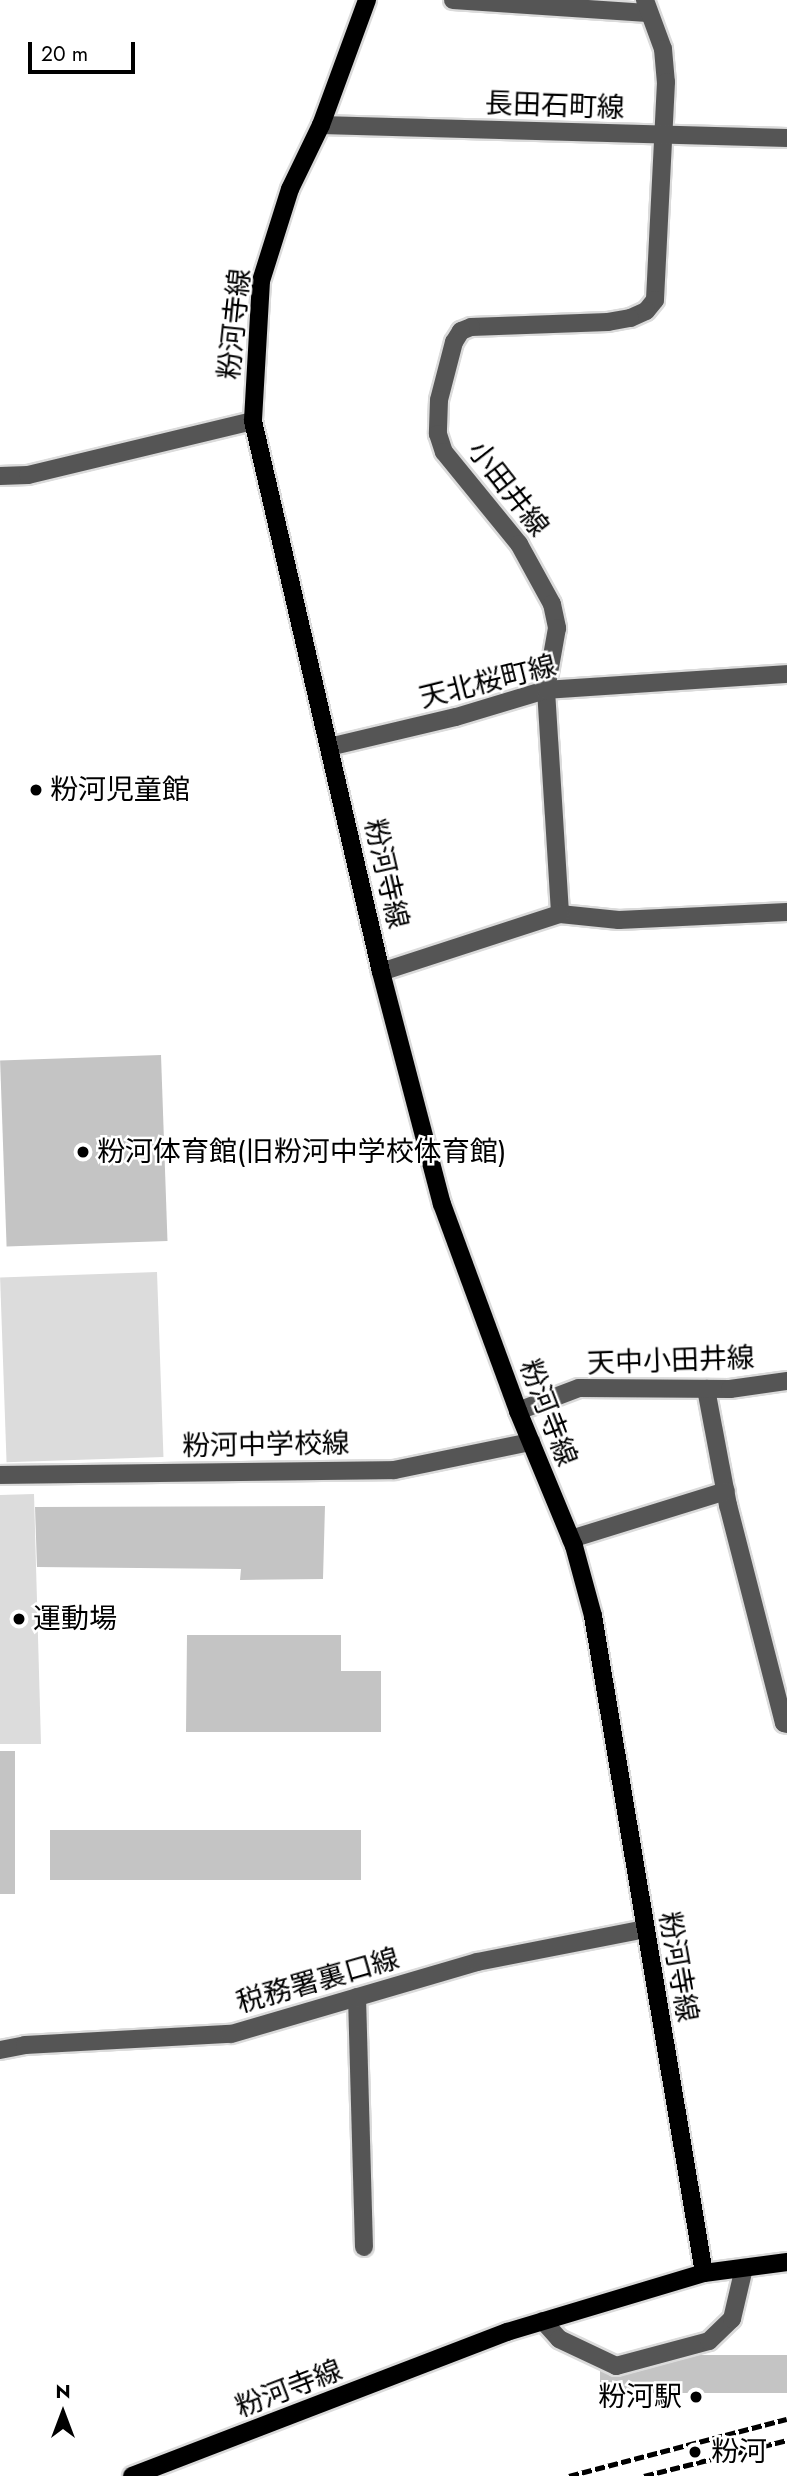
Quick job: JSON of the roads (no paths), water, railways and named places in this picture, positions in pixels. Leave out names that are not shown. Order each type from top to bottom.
[{"type":"main road","name":"粉河寺線","points":[[132,2476],[507,2332],[704,2273],[593,1616],[571,1539],[518,1411],[442,1204],[381,972],[253,421],[261,281],[290,189],[321,125],[367,0]]},
{"type":"main road","points":[[704,2273],[787,2262]]},
{"type":"street","points":[[453,0],[646,6]]},
{"type":"street","name":"小田井線","points":[[560,914],[546,690],[557,628],[552,604],[519,544],[444,452],[438,434],[439,400],[454,342],[461,331],[471,327],[608,322],[646,311],[655,300],[665,136],[663,49],[646,6]]},
{"type":"street","name":"長田石町線","points":[[321,125],[787,138]]},
{"type":"street","points":[[0,476],[28,475],[253,421]]},
{"type":"street","name":"天北桜町線","points":[[329,747],[456,717],[546,690],[787,674]]},
{"type":"street","points":[[381,972],[560,914],[618,920],[787,912]]},
{"type":"street","name":"天中小田井線","points":[[518,1411],[579,1388],[730,1390],[787,1381]]},
{"type":"street","points":[[706,1390],[753,1608],[783,1723],[787,1724]]},
{"type":"street","name":"粉河中学校線","points":[[0,1475],[394,1470],[531,1442]]},
{"type":"street","points":[[571,1539],[726,1491]]},
{"type":"street","name":"税務署裏口線","points":[[0,2050],[25,2045],[231,2034],[477,1962],[645,1929]]},
{"type":"street","points":[[357,1997],[364,2247]]},
{"type":"street","points":[[543,2321],[559,2339],[616,2366],[709,2341],[732,2319],[744,2268]]},
{"type":"railway","points":[[569,2476],[787,2419]]},
{"type":"railway","points":[[644,2476],[787,2440]]},
{"type":"place","name":"粉河児童館","points":[[36,790]]},
{"type":"place","name":"粉河体育館(旧粉河中学校体育館)","points":[[83,1152]]},
{"type":"place","name":"運動場","points":[[19,1619]]},
{"type":"place","name":"粉河駅","points":[[696,2397]]},
{"type":"place","name":"粉河","points":[[695,2452]]}]
